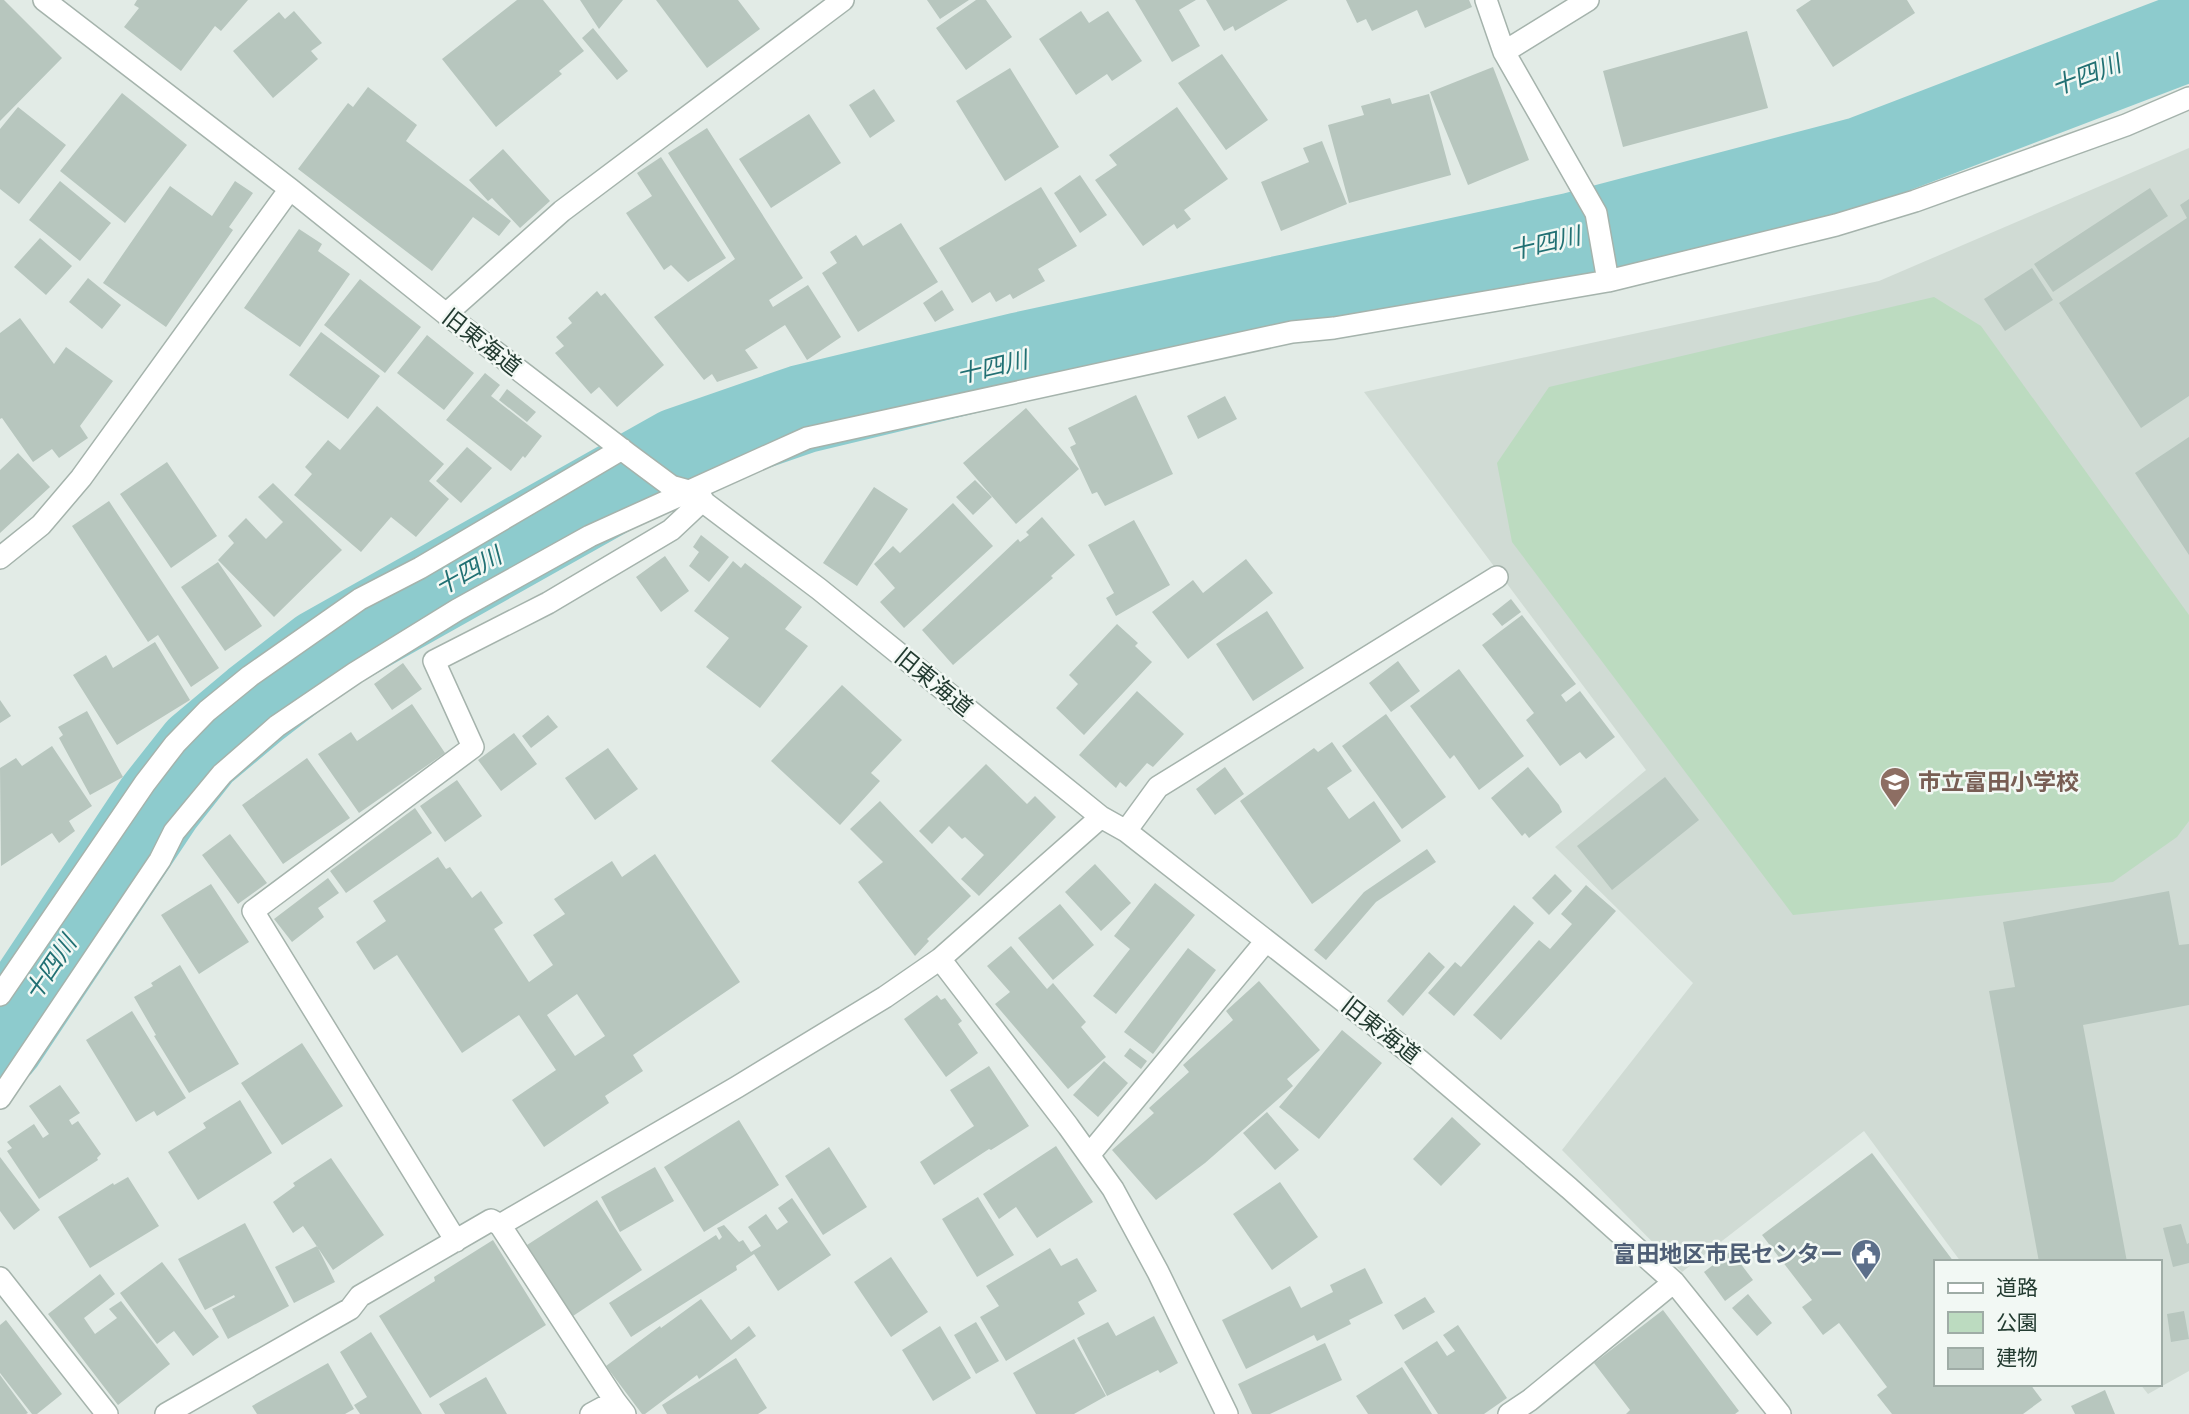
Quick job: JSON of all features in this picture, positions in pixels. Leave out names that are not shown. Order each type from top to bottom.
[{"type":"street","name":"旧東海道","points":[[44,0],[625,452],[687,492],[819,589],[1101,817],[1126,831],[1419,1060],[1674,1282],[1780,1414]]},
{"type":"street","points":[[446,314],[562,211],[842,0]]},
{"type":"street","points":[[1486,0],[1504,52],[1596,213],[1606,271]]},
{"type":"street","points":[[1504,52],[1588,0]]},
{"type":"street","points":[[0,1098],[160,860],[174,832],[222,774],[277,726],[355,673],[457,610],[590,536],[807,438],[1292,332],[1335,328],[1836,225],[1902,205],[2126,125],[2189,98]]},
{"type":"street","points":[[0,558],[41,526],[80,478],[290,189]]},
{"type":"street","points":[[0,995],[145,783],[175,744],[207,711],[250,676],[360,599],[625,452]]},
{"type":"street","points":[[456,1241],[253,911],[473,747],[434,661],[548,603],[671,530],[687,492]]},
{"type":"street","points":[[1126,831],[1158,787],[1497,578]]},
{"type":"street","points":[[500,1225],[885,997],[940,959],[1101,817]]},
{"type":"street","points":[[1089,1155],[1266,941]]},
{"type":"street","points":[[940,959],[1113,1189],[1158,1272],[1227,1414]]},
{"type":"street","points":[[166,1414],[350,1309],[360,1296],[491,1220],[500,1225],[620,1408],[591,1414]]},
{"type":"street","points":[[0,1278],[107,1414]]},
{"type":"street","points":[[1509,1414],[1530,1400],[1674,1282]]},
{"type":"shaded area","name":"市立富田小学校","points":[[2189,148],[2189,1371],[2148,1394],[2142,1386],[2161,1386],[2161,1260],[1960,1260],[1864,1131],[1682,1272],[1562,1150],[1693,983],[1555,847],[1646,770],[1364,392],[1879,281]]},
{"type":"green space","points":[[1934,297],[1981,326],[2189,615],[2189,821],[2177,837],[2113,882],[1793,915],[1512,542],[1497,463],[1549,387]]},
{"type":"building","points":[[0,0],[4,0],[62,58],[0,121]]},
{"type":"building","points":[[137,0],[248,0],[221,31],[215,26],[181,71],[124,27],[139,8],[134,5]]},
{"type":"building","points":[[517,0],[543,0],[584,51],[559,71],[562,74],[496,127],[442,59]]},
{"type":"building","points":[[580,0],[623,0],[599,29]]},
{"type":"building","points":[[656,0],[738,0],[760,29],[707,68]]},
{"type":"building","points":[[927,0],[969,0],[940,19]]},
{"type":"building","points":[[976,0],[986,0],[1012,37],[966,70],[936,28]]},
{"type":"building","points":[[1135,0],[1196,0],[1179,10],[1200,46],[1172,62]]},
{"type":"building","points":[[1206,0],[1288,0],[1235,31],[1233,26],[1224,31]]},
{"type":"building","points":[[1346,0],[1469,0],[1472,7],[1425,28],[1417,10],[1372,31],[1366,19],[1357,23]]},
{"type":"building","points":[[1811,0],[1907,0],[1915,13],[1833,67],[1796,10]]},
{"type":"building","points":[[294,11],[322,43],[311,51],[318,59],[273,98],[233,51],[279,12],[285,19]]},
{"type":"building","points":[[1081,11],[1089,23],[1108,11],[1142,61],[1112,81],[1107,74],[1076,95],[1039,39]]},
{"type":"building","points":[[593,28],[628,71],[617,80],[582,38]]},
{"type":"building","points":[[1747,31],[1768,108],[1623,147],[1603,71]]},
{"type":"building","points":[[1222,54],[1268,120],[1226,150],[1178,83]]},
{"type":"building","points":[[1493,67],[1529,160],[1468,185],[1430,92]]},
{"type":"building","points":[[1010,68],[1059,147],[1005,181],[956,101]]},
{"type":"building","points":[[368,87],[417,125],[406,141],[511,221],[499,236],[473,217],[432,271],[298,169],[348,103],[353,107]]},
{"type":"building","points":[[874,89],[895,121],[870,138],[849,105]]},
{"type":"building","points":[[122,93],[187,145],[125,223],[60,171]]},
{"type":"building","points":[[1429,94],[1451,175],[1349,203],[1328,125],[1364,115],[1361,106],[1390,98],[1392,104]]},
{"type":"building","points":[[18,107],[66,145],[19,204],[0,189],[0,129]]},
{"type":"building","points":[[1177,107],[1228,179],[1184,210],[1191,219],[1177,229],[1174,224],[1143,246],[1095,180],[1117,165],[1109,155]]},
{"type":"building","points":[[809,114],[841,163],[771,208],[739,159]]},
{"type":"building","points":[[707,128],[803,278],[769,300],[773,307],[808,285],[841,337],[807,360],[785,325],[745,350],[758,368],[717,382],[712,374],[704,380],[654,317],[735,259],[668,153]]},
{"type":"building","points":[[1322,141],[1347,204],[1281,231],[1261,182],[1309,162],[1303,148]]},
{"type":"building","points":[[503,149],[550,201],[520,228],[492,198],[488,201],[469,180]]},
{"type":"building","points":[[661,157],[726,258],[688,282],[671,265],[664,270],[626,213],[652,196],[637,173]]},
{"type":"building","points":[[1080,175],[1107,215],[1080,233],[1054,193]]},
{"type":"building","points":[[60,181],[111,223],[80,261],[29,220]]},
{"type":"building","points":[[235,181],[253,193],[229,227],[233,230],[166,327],[103,283],[170,186],[212,216]]},
{"type":"building","points":[[1041,187],[1077,246],[1038,269],[1045,281],[1013,299],[1010,294],[996,302],[990,292],[972,303],[939,248]]},
{"type":"building","points":[[2150,188],[2168,216],[2053,292],[2034,264]]},
{"type":"building","points":[[2189,199],[2189,396],[2141,428],[2059,303],[2187,218],[2180,205]]},
{"type":"building","points":[[901,223],[938,282],[858,332],[822,273],[837,263],[830,252],[856,235],[863,246]]},
{"type":"building","points":[[299,229],[322,244],[318,251],[350,274],[300,347],[244,308]]},
{"type":"building","points":[[40,238],[72,266],[46,295],[14,267]]},
{"type":"building","points":[[2032,268],[2053,300],[2005,331],[1984,299]]},
{"type":"building","points":[[88,278],[121,305],[102,329],[69,302]]},
{"type":"building","points":[[360,279],[421,327],[385,373],[324,325]]},
{"type":"building","points":[[942,290],[954,310],[935,322],[923,303]]},
{"type":"building","points":[[597,291],[601,296],[605,293],[664,365],[617,407],[599,387],[591,394],[555,353],[564,346],[556,337],[572,323],[568,318]]},
{"type":"building","points":[[20,318],[54,364],[66,347],[113,381],[80,426],[88,438],[59,458],[52,449],[33,462],[2,418],[0,419],[0,333]]},
{"type":"building","points":[[321,332],[380,376],[348,419],[289,375]]},
{"type":"building","points":[[427,335],[474,373],[444,410],[397,373]]},
{"type":"building","points":[[485,373],[500,385],[491,396],[542,436],[511,471],[446,420]]},
{"type":"building","points":[[507,389],[536,412],[527,422],[499,400]]},
{"type":"building","points":[[1136,395],[1173,474],[1105,506],[1097,492],[1092,494],[1070,447],[1076,444],[1068,428]]},
{"type":"building","points":[[1225,396],[1237,419],[1198,439],[1187,416]]},
{"type":"building","points":[[377,406],[444,464],[429,481],[449,499],[416,537],[391,517],[361,552],[294,495],[312,474],[305,467],[328,440],[340,450]]},
{"type":"building","points":[[1026,408],[1079,469],[1016,524],[963,463]]},
{"type":"building","points":[[2189,437],[2189,555],[2135,473]]},
{"type":"building","points":[[467,447],[492,468],[461,503],[436,481]]},
{"type":"building","points":[[18,453],[50,487],[0,533],[0,470]]},
{"type":"building","points":[[167,462],[217,536],[171,568],[120,494]]},
{"type":"building","points":[[975,480],[992,497],[973,515],[956,497]]},
{"type":"building","points":[[273,483],[342,550],[274,617],[218,560],[234,543],[228,536],[246,518],[266,539],[283,522],[258,497]]},
{"type":"building","points":[[874,487],[908,509],[857,586],[823,563]]},
{"type":"building","points":[[109,501],[219,668],[191,687],[158,635],[148,642],[72,526]]},
{"type":"building","points":[[953,503],[993,546],[904,628],[880,602],[895,588],[874,564],[893,546],[900,553]]},
{"type":"building","points":[[1042,517],[1075,555],[1051,576],[1053,578],[953,665],[922,630],[1018,539],[1020,542],[1029,535],[1026,532]]},
{"type":"building","points":[[1134,520],[1170,585],[1116,616],[1106,598],[1114,593],[1088,545]]},
{"type":"building","points":[[701,535],[729,557],[709,582],[689,566],[699,552],[693,547]]},
{"type":"building","points":[[665,556],[689,591],[661,612],[636,577]]},
{"type":"building","points":[[1246,559],[1273,593],[1188,659],[1152,612],[1193,580],[1203,593]]},
{"type":"building","points":[[733,561],[741,568],[745,563],[802,607],[785,629],[808,646],[760,708],[706,667],[729,638],[694,611]]},
{"type":"building","points":[[218,562],[262,626],[225,651],[181,587]]},
{"type":"building","points":[[1511,599],[1521,612],[1502,626],[1492,614]]},
{"type":"building","points":[[1267,611],[1304,668],[1253,701],[1216,644]]},
{"type":"building","points":[[1522,615],[1576,684],[1561,695],[1566,702],[1580,691],[1615,737],[1586,759],[1580,752],[1560,766],[1526,720],[1534,713],[1482,645]]},
{"type":"building","points":[[1117,624],[1138,643],[1135,646],[1152,662],[1084,735],[1056,708],[1078,684],[1069,675]]},
{"type":"building","points":[[155,642],[190,700],[117,745],[73,675],[106,655],[113,668]]},
{"type":"building","points":[[1398,661],[1420,691],[1391,712],[1369,683]]},
{"type":"building","points":[[403,663],[422,689],[392,710],[374,684]]},
{"type":"building","points":[[1459,669],[1524,756],[1479,790],[1454,755],[1450,759],[1410,706]]},
{"type":"building","points":[[842,685],[902,740],[871,773],[880,781],[840,825],[771,761]]},
{"type":"building","points":[[1137,691],[1184,734],[1153,767],[1147,763],[1126,787],[1120,782],[1116,788],[1079,755]]},
{"type":"building","points":[[0,700],[11,716],[0,723]]},
{"type":"building","points":[[412,704],[445,753],[359,813],[318,754],[351,732],[357,741]]},
{"type":"building","points":[[87,711],[123,777],[90,795],[59,738],[63,735],[58,727]]},
{"type":"building","points":[[1386,714],[1446,797],[1402,829],[1342,746]]},
{"type":"building","points":[[548,715],[558,727],[531,748],[522,736]]},
{"type":"building","points":[[514,733],[537,764],[501,791],[478,760]]},
{"type":"building","points":[[1332,742],[1352,771],[1327,788],[1349,819],[1374,801],[1401,841],[1312,904],[1240,801],[1314,748],[1318,752]]},
{"type":"building","points":[[52,746],[92,806],[69,821],[75,831],[59,843],[52,833],[1,866],[0,768],[16,758],[22,766]]},
{"type":"building","points":[[608,748],[638,789],[595,820],[565,778]]},
{"type":"building","points":[[307,758],[350,818],[283,864],[242,805]]},
{"type":"building","points":[[986,764],[1027,804],[1035,796],[1056,817],[979,896],[961,879],[984,855],[949,826],[932,844],[919,831]]},
{"type":"building","points":[[1225,767],[1244,794],[1215,815],[1196,789]]},
{"type":"building","points":[[1528,767],[1562,812],[1529,838],[1525,833],[1522,836],[1491,798]]},
{"type":"building","points":[[1665,777],[1699,820],[1612,890],[1577,846]]},
{"type":"building","points":[[457,780],[482,816],[445,842],[420,806]]},
{"type":"building","points":[[880,801],[971,896],[927,939],[929,941],[915,956],[858,882],[883,862],[850,829]]},
{"type":"building","points":[[415,808],[432,833],[346,893],[330,871]]},
{"type":"building","points":[[230,834],[267,883],[238,904],[202,855]]},
{"type":"building","points":[[1427,849],[1436,862],[1376,902],[1326,960],[1314,950],[1364,892]]},
{"type":"building","points":[[655,854],[740,982],[633,1055],[643,1071],[605,1096],[609,1103],[544,1147],[512,1100],[556,1070],[519,1015],[462,1053],[397,955],[374,970],[356,942],[386,921],[373,901],[438,857],[446,869],[450,867],[472,898],[481,891],[503,923],[494,929],[529,982],[553,965],[533,935],[565,914],[554,899],[612,861],[622,877]],"holes":[[[577,994],[605,1036],[575,1056],[547,1015]]]},
{"type":"building","points":[[1095,864],[1131,903],[1101,931],[1065,892]]},
{"type":"building","points":[[1555,874],[1572,891],[1549,915],[1532,898]]},
{"type":"building","points":[[328,878],[339,893],[318,908],[324,917],[292,942],[274,919]]},
{"type":"building","points":[[1155,883],[1195,915],[1116,1014],[1093,996],[1130,949],[1114,936]]},
{"type":"building","points":[[211,884],[249,942],[199,974],[161,915]]},
{"type":"building","points":[[1586,885],[1616,911],[1501,1040],[1473,1015],[1539,940],[1550,949],[1572,924],[1561,914]]},
{"type":"building","points":[[2169,891],[2179,945],[2189,944],[2189,1005],[2083,1025],[2127,1260],[2039,1260],[1989,991],[2015,987],[2003,922]]},
{"type":"building","points":[[1060,904],[1094,945],[1053,980],[1018,938]]},
{"type":"building","points":[[1514,905],[1534,923],[1454,1016],[1428,993],[1455,962],[1461,967]]},
{"type":"building","points":[[1011,946],[1047,989],[1053,983],[1086,1022],[1081,1027],[1106,1057],[1068,1089],[995,1004],[1010,992],[987,966]]},
{"type":"building","points":[[1188,948],[1216,970],[1153,1054],[1124,1032]]},
{"type":"building","points":[[1429,952],[1445,967],[1403,1016],[1387,1001]]},
{"type":"building","points":[[180,965],[239,1064],[189,1093],[134,997]]},
{"type":"building","points":[[1259,981],[1320,1050],[1287,1079],[1293,1086],[1205,1163],[1156,1200],[1112,1150],[1154,1113],[1149,1108],[1189,1072],[1183,1065],[1233,1020],[1226,1011]]},
{"type":"building","points":[[937,995],[941,1000],[945,998],[962,1021],[958,1024],[978,1053],[946,1077],[904,1019]]},
{"type":"building","points":[[132,1011],[186,1098],[157,1116],[154,1111],[136,1122],[86,1040]]},
{"type":"building","points":[[1342,1030],[1382,1063],[1319,1139],[1279,1107]]},
{"type":"building","points":[[302,1043],[343,1106],[282,1145],[241,1083]]},
{"type":"building","points":[[1130,1048],[1147,1061],[1141,1069],[1124,1056]]},
{"type":"building","points":[[1104,1061],[1128,1083],[1098,1117],[1073,1095]]},
{"type":"building","points":[[989,1066],[1029,1126],[934,1185],[920,1162],[974,1126],[950,1090]]},
{"type":"building","points":[[60,1085],[80,1113],[69,1120],[72,1125],[78,1121],[101,1154],[98,1160],[39,1199],[7,1151],[12,1148],[7,1142],[34,1124],[43,1138],[49,1134],[29,1106]]},
{"type":"building","points":[[240,1100],[272,1153],[198,1200],[168,1152],[206,1128],[203,1123]]},
{"type":"building","points":[[1267,1112],[1299,1150],[1275,1170],[1243,1133]]},
{"type":"building","points":[[1452,1117],[1481,1144],[1441,1186],[1413,1159]]},
{"type":"building","points":[[739,1120],[779,1185],[704,1232],[664,1167]]},
{"type":"building","points":[[1056,1146],[1093,1202],[1037,1238],[1016,1207],[999,1219],[983,1194]]},
{"type":"building","points":[[829,1147],[867,1207],[823,1235],[785,1176]]},
{"type":"building","name":"富田地区市民センター","points":[[1872,1153],[1952,1260],[1934,1260],[1934,1386],[2032,1386],[2042,1400],[2023,1414],[1892,1414],[1877,1395],[1887,1387],[1839,1323],[1823,1335],[1802,1307],[1812,1300],[1762,1235]]},
{"type":"building","points":[[0,1157],[40,1210],[14,1230],[0,1211]]},
{"type":"building","points":[[331,1158],[384,1235],[333,1270],[303,1226],[293,1233],[273,1202],[295,1186],[293,1183]]},
{"type":"building","points":[[655,1167],[674,1201],[620,1232],[601,1197]]},
{"type":"building","points":[[128,1177],[159,1226],[90,1268],[58,1217],[113,1183],[114,1185]]},
{"type":"building","points":[[1280,1182],[1318,1237],[1272,1270],[1233,1214]]},
{"type":"building","points":[[978,1197],[1014,1255],[977,1277],[942,1219]]},
{"type":"building","points":[[792,1198],[831,1255],[778,1291],[754,1254],[736,1266],[737,1270],[631,1337],[609,1303],[716,1235],[719,1240],[722,1237],[717,1228],[724,1225],[739,1242],[743,1240],[751,1252],[761,1246],[748,1227],[766,1214],[777,1230],[788,1222],[778,1208]]},
{"type":"building","points":[[597,1200],[642,1270],[573,1316],[527,1245]]},
{"type":"building","points":[[245,1223],[289,1306],[228,1339],[212,1309],[235,1297],[234,1295],[205,1310],[178,1259]]},
{"type":"building","points":[[2181,1224],[2187,1244],[2189,1243],[2189,1263],[2173,1267],[2163,1228]]},
{"type":"building","points":[[493,1240],[546,1325],[430,1398],[379,1316]]},
{"type":"building","points":[[317,1246],[335,1282],[294,1303],[275,1267]]},
{"type":"building","points":[[1050,1248],[1061,1266],[1077,1258],[1097,1291],[1078,1302],[1085,1314],[1006,1361],[980,1317],[999,1306],[986,1286]]},
{"type":"building","points":[[1731,1251],[1753,1280],[1725,1301],[1704,1272]]},
{"type":"building","points":[[891,1257],[928,1312],[891,1337],[854,1282]]},
{"type":"building","points":[[162,1262],[219,1337],[193,1356],[174,1331],[157,1344],[120,1293]]},
{"type":"building","points":[[1365,1268],[1383,1303],[1349,1320],[1351,1324],[1317,1341],[1314,1335],[1246,1369],[1222,1320],[1290,1286],[1301,1308],[1333,1292],[1330,1285]]},
{"type":"building","points":[[100,1274],[115,1294],[84,1318],[95,1334],[117,1318],[109,1309],[121,1301],[170,1364],[118,1405],[48,1314]]},
{"type":"building","points":[[1748,1294],[1772,1323],[1757,1336],[1732,1308]]},
{"type":"building","points":[[1425,1297],[1435,1312],[1403,1330],[1394,1315]]},
{"type":"building","points":[[701,1299],[731,1340],[749,1326],[756,1336],[699,1379],[697,1375],[642,1414],[606,1366]]},
{"type":"building","points":[[1663,1310],[1739,1411],[1735,1414],[1626,1414],[1630,1410],[1594,1363]]},
{"type":"building","points":[[2184,1311],[2189,1339],[2171,1342],[2167,1314]]},
{"type":"building","points":[[1154,1316],[1178,1363],[1107,1396],[1077,1338],[1108,1322],[1116,1336]]},
{"type":"building","points":[[6,1320],[62,1394],[37,1414],[32,1414],[0,1373],[0,1325]]},
{"type":"building","points":[[976,1322],[999,1361],[976,1374],[954,1335]]},
{"type":"building","points":[[1458,1325],[1507,1398],[1484,1414],[1438,1414],[1404,1362],[1437,1341],[1447,1356],[1455,1351],[1443,1335]]},
{"type":"building","points":[[940,1326],[971,1378],[933,1401],[902,1350]]},
{"type":"building","points":[[371,1332],[422,1414],[360,1414],[354,1405],[367,1397],[340,1352]]},
{"type":"building","points":[[1074,1339],[1106,1396],[1074,1414],[1036,1414],[1013,1373]]},
{"type":"building","points":[[1325,1343],[1342,1380],[1270,1414],[1252,1414],[1238,1384]]},
{"type":"building","points":[[736,1358],[767,1408],[758,1414],[667,1414],[662,1405]]},
{"type":"building","points":[[328,1363],[354,1409],[345,1414],[257,1414],[252,1406]]},
{"type":"building","points":[[1402,1367],[1432,1414],[1368,1414],[1356,1396]]},
{"type":"building","points":[[0,1375],[28,1413],[0,1414]]},
{"type":"building","points":[[486,1377],[507,1414],[445,1414],[439,1404]]},
{"type":"building","points":[[2105,1390],[2115,1414],[2075,1414],[2071,1406]]},
{"type":"waterway","name":"十四川","points":[[0,1042],[159,803],[200,751],[322,653],[679,452],[803,409],[1019,357],[1573,237],[1862,161],[2189,36]]},
{"type":"place","name":"市立富田小学校","points":[[1895,809]]},
{"type":"place","name":"富田地区市民センター","points":[[1866,1281]]}]
